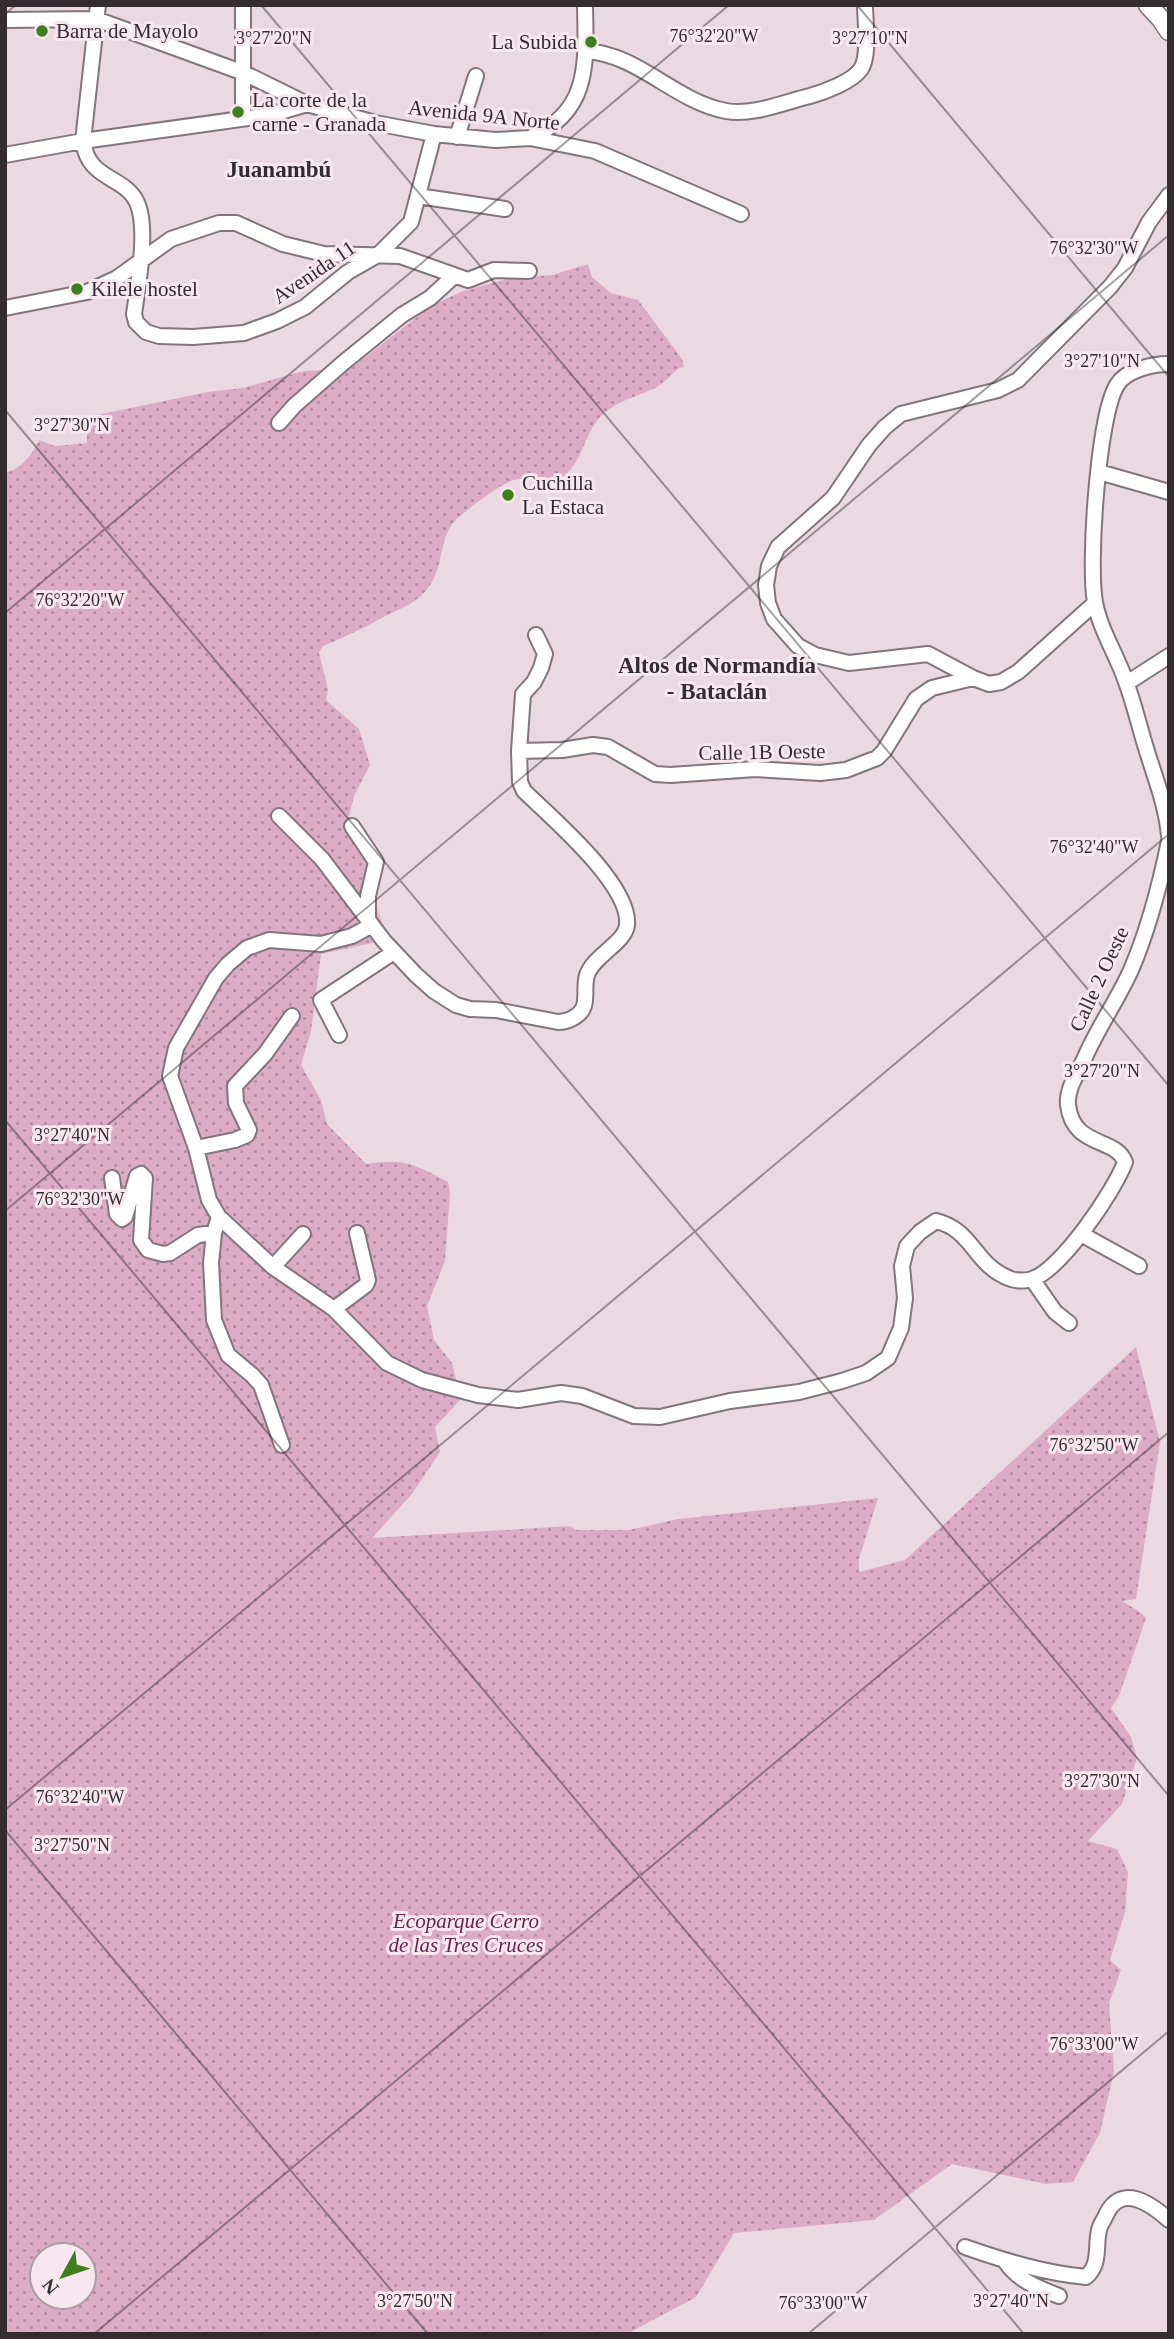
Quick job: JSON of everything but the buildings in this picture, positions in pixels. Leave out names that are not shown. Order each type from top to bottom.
[{"type":"main road","points":[[1148,5],[1169,29]]},
{"type":"main road","points":[[1164,5],[1169,10]]},
{"type":"street","points":[[243,5],[243,118]]},
{"type":"street","points":[[530,138],[558,123],[572,107],[581,81],[586,51],[584,5]]},
{"type":"street","points":[[586,51],[617,57],[700,103],[727,112],[747,112],[824,92],[861,69],[865,54],[865,5]]},
{"type":"street","points":[[5,20],[97,12],[83,141],[85,155],[93,166],[129,191],[138,203],[142,225],[140,261]]},
{"type":"street","name":"Avenida 9A Norte","points":[[97,12],[244,73],[307,104],[375,123],[433,134],[509,141],[530,138],[595,151],[741,214]]},
{"type":"street","points":[[457,137],[476,76]]},
{"type":"street","points":[[5,155],[83,141],[270,115],[307,104]]},
{"type":"street","name":"Avenida 11","points":[[140,261],[134,314],[139,327],[146,332],[193,337],[244,333],[277,321],[305,307],[348,272],[378,255],[411,222],[433,134]]},
{"type":"street","points":[[418,195],[505,209]]},
{"type":"street","points":[[1095,603],[1018,671],[1001,682],[989,684],[928,654],[849,663],[816,655],[799,646],[774,619],[768,603],[766,585],[769,566],[778,547],[833,498],[869,445],[901,414],[998,390],[1018,380],[1033,367],[1110,287],[1125,268],[1149,222],[1169,195]]},
{"type":"street","points":[[5,308],[87,292],[117,278],[171,239],[219,223],[236,223],[283,244],[324,254],[400,256],[468,280],[494,270],[530,271]]},
{"type":"street","points":[[279,423],[294,406],[343,363],[402,315],[430,298],[454,276]]},
{"type":"street","name":"Calle 2 Oeste","points":[[1032,1279],[1045,1271],[1081,1234],[1121,1174],[1125,1162],[1119,1152],[1083,1134],[1072,1121],[1067,1104],[1069,1093],[1092,1042],[1131,970],[1156,901],[1169,838],[1167,814],[1160,787],[1127,683],[1095,603],[1093,572],[1098,472],[1108,406],[1118,383],[1134,371],[1157,364],[1169,364]]},
{"type":"street","points":[[1098,472],[1169,492]]},
{"type":"street","points":[[278,816],[322,859],[394,952],[416,975],[456,1005],[558,1022],[565,1022],[580,1014],[585,1008],[587,976],[597,959],[622,936],[627,926],[624,903],[617,888],[524,791],[520,782],[523,694],[537,675],[545,654],[536,635]]},
{"type":"street","points":[[1127,683],[1169,656]]},
{"type":"street","name":"Calle 1B Oeste","points":[[519,751],[562,750],[593,745],[608,747],[655,774],[671,775],[755,769],[820,773],[845,770],[877,758],[884,751],[916,699],[932,688],[973,678]]},
{"type":"street","points":[[352,825],[376,862],[368,896],[370,922]]},
{"type":"street","points":[[370,922],[352,936],[321,944],[269,940],[247,948],[216,978],[176,1048],[170,1076],[196,1148],[209,1200],[219,1217],[273,1267],[334,1309],[387,1363],[422,1380],[478,1395],[518,1400],[561,1393],[582,1396],[634,1416],[660,1417],[730,1402],[800,1392],[866,1373],[888,1358],[901,1328],[905,1298],[902,1266],[907,1246],[920,1232],[936,1222],[951,1225],[967,1238],[978,1256],[994,1270],[1013,1280],[1032,1279],[1055,1312],[1069,1323]]},
{"type":"street","points":[[339,1035],[321,1000],[394,952]]},
{"type":"street","points":[[196,1148],[247,1135],[249,1130],[236,1103],[235,1086],[265,1054],[292,1016]]},
{"type":"street","points":[[112,1178],[117,1214],[122,1219],[125,1217],[137,1176],[141,1174],[145,1178],[141,1240],[148,1250],[170,1253],[198,1235],[214,1233]]},
{"type":"street","points":[[219,1217],[214,1233],[211,1263],[214,1321],[228,1355],[261,1385],[282,1445]]},
{"type":"street","points":[[334,1309],[366,1285],[368,1280],[357,1233]]},
{"type":"street","points":[[273,1267],[303,1234]]},
{"type":"street","points":[[1081,1234],[1139,1266]]},
{"type":"street","points":[[965,2247],[1039,2270],[1086,2277],[1092,2271],[1098,2254],[1099,2230],[1111,2206],[1118,2200],[1139,2200],[1152,2206],[1169,2220]]},
{"type":"street","points":[[1005,2261],[1014,2273],[1030,2284],[1059,2296]]},
{"type":"green space","name":"Ecoparque Cerro de las Tres Cruces","points":[[588,264],[592,277],[611,293],[638,300],[682,359],[684,367],[679,368],[655,388],[616,405],[602,415],[572,468],[559,479],[549,482],[523,479],[511,481],[460,516],[449,529],[434,578],[424,593],[404,607],[323,646],[319,653],[328,689],[326,700],[359,729],[370,765],[354,796],[346,827],[366,864],[377,870],[373,899],[384,928],[377,942],[321,954],[311,1031],[301,1065],[321,1100],[327,1124],[366,1164],[409,1164],[448,1182],[450,1193],[445,1261],[427,1306],[434,1340],[452,1363],[461,1399],[435,1427],[440,1452],[412,1494],[372,1538],[570,1526],[576,1530],[629,1530],[678,1519],[878,1498],[859,1559],[859,1572],[905,1560],[1136,1347],[1160,1442],[1136,1599],[1122,1601],[1146,1618],[1119,1696],[1111,1708],[1131,1737],[1137,1758],[1122,1804],[1088,1841],[1117,1849],[1128,1872],[1125,1912],[1110,1960],[1121,1970],[1109,2003],[1114,2071],[1100,2133],[1073,2182],[1046,2184],[952,2164],[874,2220],[734,2233],[696,2297],[627,2334],[5,2334],[5,473],[26,460],[39,440],[55,446],[87,443],[87,417],[208,392],[242,388],[304,371],[325,370],[336,380],[431,306],[463,291],[511,278],[552,275]]},
{"type":"place","name":"Barra de Mayolo","points":[[42,31]]},
{"type":"place","name":"La Subida","points":[[591,42]]},
{"type":"place","name":"La corte de la carne - Granada","points":[[238,112]]},
{"type":"place","name":"Kilele hostel","points":[[77,289]]},
{"type":"place","name":"Cuchilla La Estaca","points":[[508,495]]},
{"type":"district","name":"Juanambú","points":[[279,169]]},
{"type":"district","name":"Altos de Normandía - Bataclán","points":[[717,678]]}]
